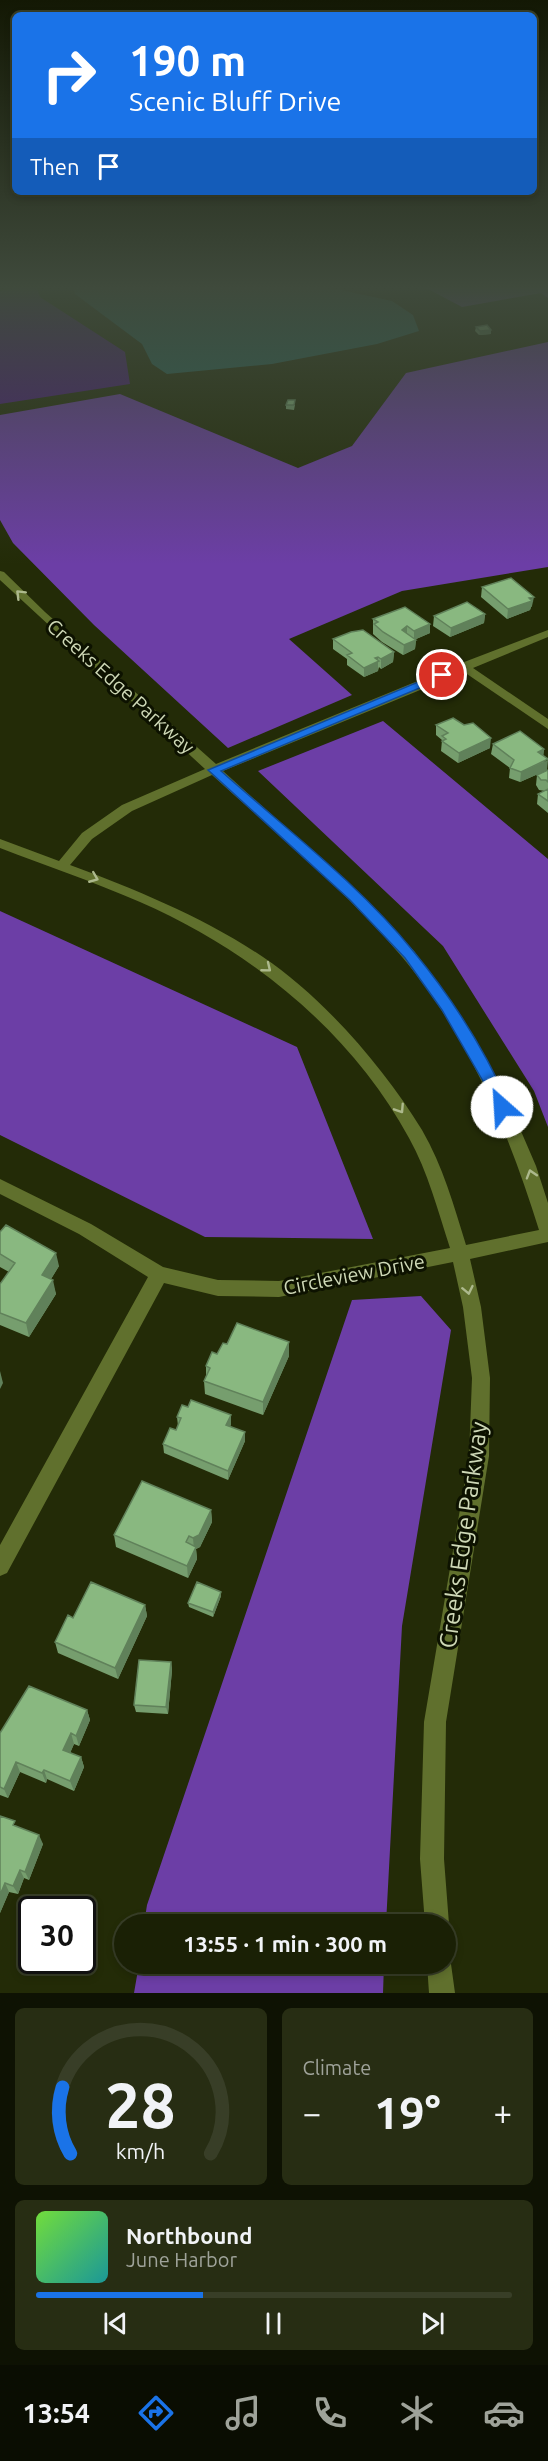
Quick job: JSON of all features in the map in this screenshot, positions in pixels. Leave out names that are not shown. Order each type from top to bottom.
[{"type":"street","name":"Creeks Edge Parkway","points":[[0,574],[41,614],[355,897],[409,955],[447,1006],[494,1087],[528,1166],[548,1230]]},
{"type":"street","points":[[62,866],[87,836],[127,808],[463,666],[548,633]]},
{"type":"street","points":[[463,666],[548,725]]},
{"type":"street","name":"Creeks Edge Parkway","points":[[0,843],[146,899],[259,961],[347,1040],[381,1081],[416,1135],[438,1183],[460,1253],[472,1307],[481,1378],[479,1456],[435,1722],[432,1859],[435,1914]]},
{"type":"street","name":"Circleview Drive","points":[[0,1186],[85,1228],[159,1274],[218,1288],[279,1288],[368,1273],[548,1235]]},
{"type":"street","points":[[0,1566],[159,1274]]},
{"type":"street","points":[[440,1974],[442,1993]]},
{"type":"shaded area","points":[[0,378],[129,378],[130,384],[0,404]]},
{"type":"shaded area","points":[[402,378],[548,378],[548,567],[402,591],[289,639],[352,695],[228,748],[94,625],[13,543],[0,520],[0,415],[120,394],[298,468],[352,446]]},
{"type":"shaded area","points":[[383,721],[548,859],[548,1127],[534,1091],[443,946],[258,771]]},
{"type":"shaded area","points":[[0,911],[297,1047],[373,1239],[205,1237],[0,1135]]},
{"type":"shaded area","points":[[421,1296],[451,1330],[402,1626],[387,1914],[146,1914],[147,1905],[352,1300]]},
{"type":"shaded area","points":[[137,1974],[384,1974],[383,1993],[134,1993]]},
{"type":"building","points":[[288,400],[295,400],[294,405],[286,405]]},
{"type":"building","points":[[511,578],[534,597],[529,598],[532,601],[508,609],[482,587]]},
{"type":"building","points":[[467,602],[485,614],[451,628],[434,616]]},
{"type":"building","points":[[405,607],[430,624],[414,631],[407,626],[402,630],[416,640],[404,645],[383,632],[374,624],[378,622],[373,619]]},
{"type":"building","points":[[363,630],[394,652],[381,659],[375,658],[379,661],[364,668],[347,655],[352,653],[333,639]]},
{"type":"building","points":[[453,718],[464,725],[473,723],[491,738],[459,753],[442,741],[446,739],[442,736],[448,733],[436,725]]},
{"type":"building","points":[[520,731],[544,749],[538,752],[548,759],[521,772],[510,768],[514,760],[493,744]]},
{"type":"building","points":[[548,770],[548,782],[541,780],[537,775]]},
{"type":"building","points":[[548,789],[548,801],[538,794]]},
{"type":"building","points":[[6,1225],[56,1253],[42,1275],[53,1280],[26,1323],[0,1313],[0,1284],[15,1263],[0,1254],[0,1232]]},
{"type":"building","points":[[237,1323],[289,1342],[263,1402],[204,1381],[210,1368],[206,1366],[212,1352],[217,1354],[223,1343],[227,1344]]},
{"type":"building","points":[[191,1400],[231,1415],[226,1425],[245,1432],[228,1471],[163,1444],[170,1428],[176,1430],[181,1418],[177,1417],[182,1405],[188,1407]]},
{"type":"building","points":[[142,1481],[211,1510],[199,1535],[193,1538],[189,1536],[186,1542],[196,1547],[187,1566],[114,1535]]},
{"type":"building","points":[[91,1582],[145,1605],[115,1668],[55,1642],[68,1615],[73,1618]]},
{"type":"building","points":[[197,1582],[221,1592],[213,1612],[188,1603]]},
{"type":"building","points":[[139,1660],[171,1662],[166,1707],[134,1705]]},
{"type":"building","points":[[29,1686],[87,1710],[76,1736],[71,1733],[63,1750],[81,1757],[70,1781],[16,1762],[4,1789],[0,1787],[0,1733]]},
{"type":"building","points":[[0,1816],[15,1821],[13,1825],[39,1835],[25,1872],[20,1870],[13,1886],[5,1883],[0,1895]]},
{"type":"route","points":[[442,675],[213,770],[355,897],[409,955],[447,1006],[494,1087],[502,1107]]}]
